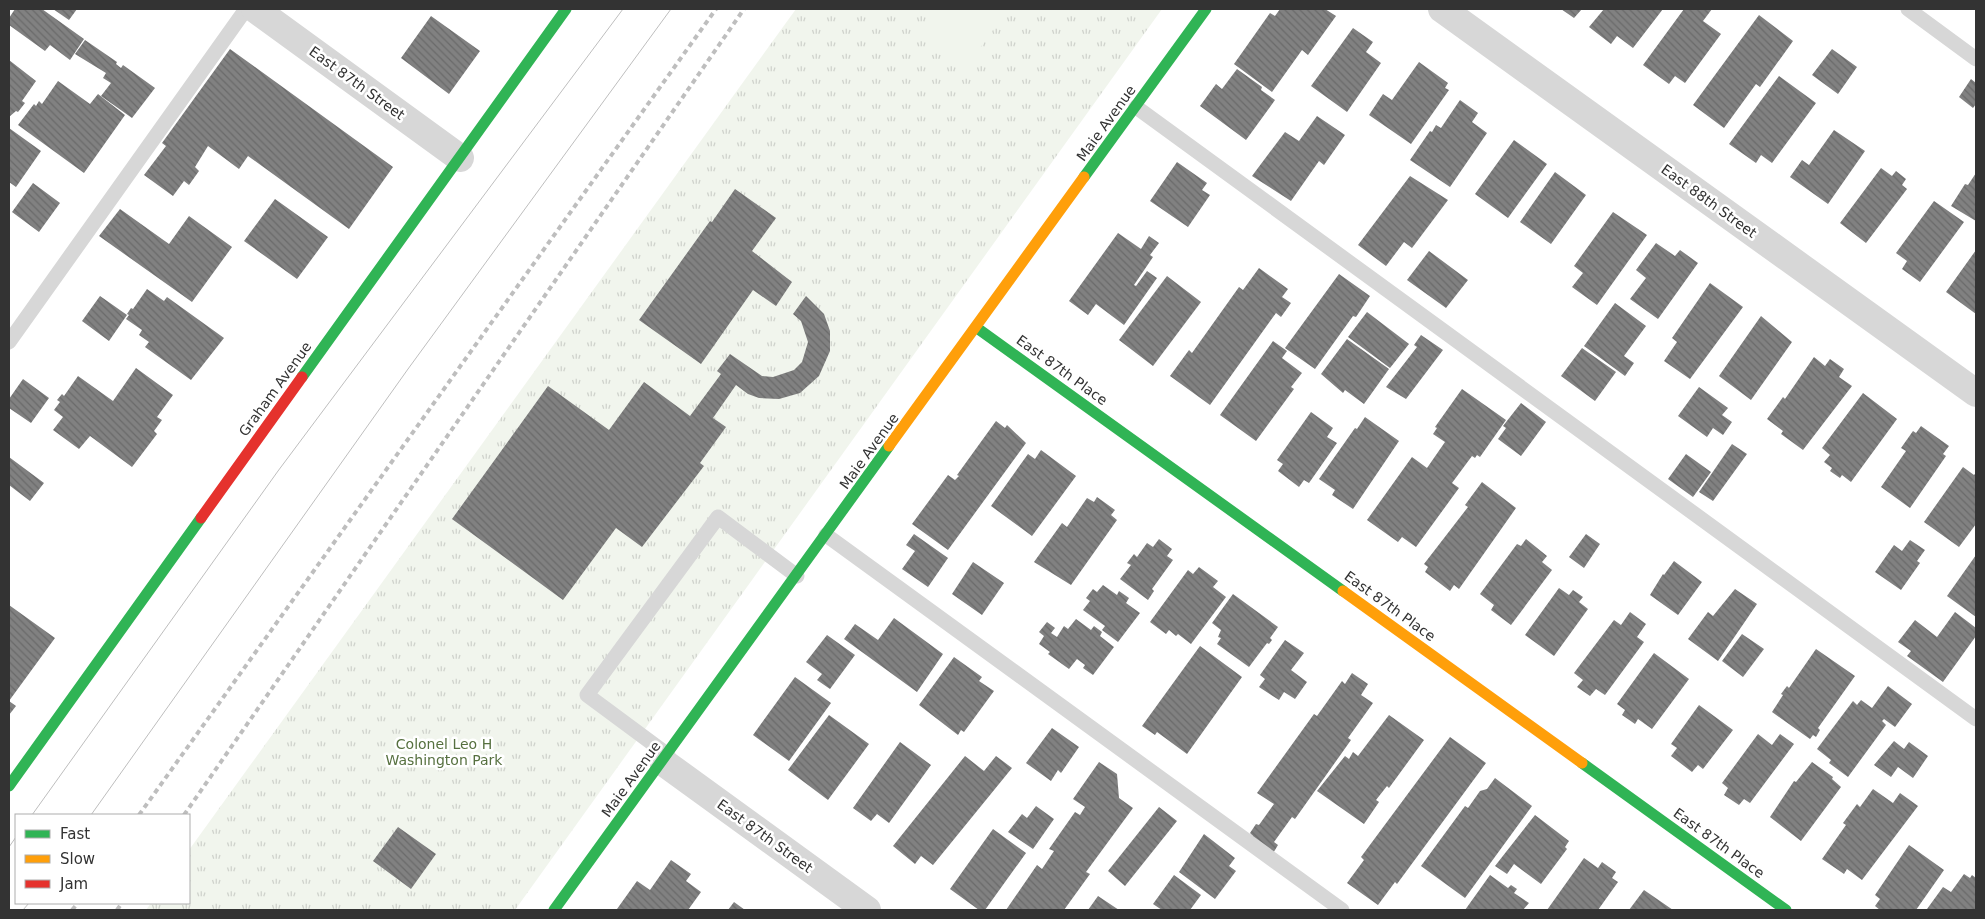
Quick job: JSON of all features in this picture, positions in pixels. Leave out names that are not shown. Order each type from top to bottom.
[{"type":"street","name":"East 87th Street","points":[[255,9],[460,158]]},
{"type":"street","name":"Graham Avenue","points":[[9,786],[566,9]]},
{"type":"street","name":"Maie Avenue","points":[[554,910],[1206,9]]},
{"type":"street","name":"East 88th Street","points":[[1442,9],[1976,393]]},
{"type":"street","name":"East 87th Place","points":[[977,328],[1786,910]]},
{"type":"street","name":"East 87th Street","points":[[665,758],[867,910]]},
{"type":"lane","points":[[9,342],[246,9]]},
{"type":"lane","points":[[1908,9],[1976,59]]},
{"type":"lane","points":[[1136,107],[1976,719]]},
{"type":"lane","points":[[665,758],[587,695],[718,517],[797,576]]},
{"type":"lane","points":[[826,536],[1342,910]]},
{"type":"green space","name":"Colonel Leo H Washington Park","points":[[796,9],[1162,9],[515,910],[146,910],[150,904],[190,904],[190,849]]},
{"type":"green space","points":[[939,9],[1008,9],[968,65],[922,33]]},
{"type":"building","points":[[15,9],[42,9],[84,39],[70,60],[50,45],[45,51],[9,25],[9,18]]},
{"type":"building","points":[[53,9],[77,9],[69,20]]},
{"type":"building","points":[[1280,9],[1325,9],[1336,16],[1308,55],[1302,50],[1272,92],[1234,64],[1270,13],[1275,16]]},
{"type":"building","points":[[1561,9],[1582,9],[1574,18]]},
{"type":"building","points":[[1604,9],[1663,9],[1633,48],[1617,36],[1611,44],[1589,27]]},
{"type":"building","points":[[1684,9],[1712,9],[1703,21],[1721,34],[1685,83],[1675,76],[1669,84],[1643,65]]},
{"type":"building","points":[[1759,15],[1793,41],[1760,87],[1756,84],[1724,128],[1693,105]]},
{"type":"building","points":[[431,16],[480,51],[449,94],[401,58]]},
{"type":"building","points":[[1353,28],[1373,42],[1366,52],[1381,63],[1347,112],[1311,86]]},
{"type":"building","points":[[85,40],[117,62],[116,64],[121,68],[123,65],[155,88],[132,118],[101,96],[111,83],[103,78],[106,73],[75,54]]},
{"type":"building","points":[[230,49],[393,167],[349,229],[248,156],[239,169],[208,146],[195,167],[199,171],[189,185],[184,181],[173,196],[144,175],[166,146],[162,143]]},
{"type":"building","points":[[1832,49],[1857,67],[1838,94],[1812,75]]},
{"type":"building","points":[[9,60],[36,81],[22,101],[25,103],[18,112],[16,111],[9,117]]},
{"type":"building","points":[[1419,62],[1448,83],[1445,88],[1449,90],[1411,144],[1369,115],[1383,94],[1392,100]]},
{"type":"building","points":[[1237,69],[1262,87],[1261,90],[1275,100],[1246,140],[1200,106],[1216,84],[1222,89]]},
{"type":"building","points":[[1779,76],[1816,103],[1772,163],[1761,155],[1756,163],[1729,144]]},
{"type":"building","points":[[1971,79],[1976,83],[1976,104],[1973,108],[1959,97]]},
{"type":"building","points":[[58,81],[90,104],[98,94],[125,115],[84,173],[18,125],[34,104],[36,106],[39,101],[42,104]]},
{"type":"building","points":[[1460,100],[1478,113],[1472,122],[1487,133],[1450,187],[1410,160],[1430,131],[1432,132],[1436,125],[1441,128]]},
{"type":"building","points":[[1317,116],[1345,135],[1324,165],[1319,161],[1291,201],[1252,176],[1285,132],[1299,141]]},
{"type":"building","points":[[9,128],[41,151],[16,187],[9,182]]},
{"type":"building","points":[[1834,130],[1865,151],[1828,204],[1790,177],[1802,160],[1809,165]]},
{"type":"building","points":[[1514,140],[1547,164],[1508,218],[1475,194]]},
{"type":"building","points":[[1177,162],[1207,183],[1202,190],[1210,195],[1188,227],[1150,201]]},
{"type":"building","points":[[1881,168],[1892,176],[1896,171],[1906,179],[1902,185],[1907,189],[1866,243],[1840,223]]},
{"type":"building","points":[[1555,172],[1586,195],[1551,244],[1520,222]]},
{"type":"building","points":[[1976,173],[1976,221],[1951,206],[1965,184],[1968,185]]},
{"type":"building","points":[[1410,176],[1448,200],[1412,248],[1404,242],[1386,266],[1358,245]]},
{"type":"building","points":[[33,183],[60,203],[39,232],[12,212]]},
{"type":"building","points":[[735,189],[776,218],[752,251],[792,282],[776,306],[753,290],[701,364],[639,320]]},
{"type":"building","points":[[275,199],[328,237],[297,279],[244,241]]},
{"type":"building","points":[[1934,201],[1964,222],[1920,282],[1902,269],[1907,261],[1896,253]]},
{"type":"building","points":[[120,209],[169,244],[189,216],[232,247],[192,302],[99,236]]},
{"type":"building","points":[[1613,212],[1647,235],[1597,305],[1572,287],[1583,273],[1574,266]]},
{"type":"building","points":[[1118,233],[1141,249],[1149,236],[1159,243],[1150,255],[1153,257],[1134,285],[1136,286],[1147,271],[1157,278],[1124,325],[1096,304],[1088,315],[1069,301]]},
{"type":"building","points":[[1656,243],[1675,256],[1680,250],[1698,263],[1658,319],[1630,299],[1646,278],[1636,270]]},
{"type":"building","points":[[1976,250],[1976,314],[1946,292]]},
{"type":"building","points":[[1429,251],[1468,280],[1446,308],[1407,280]]},
{"type":"building","points":[[1259,268],[1288,289],[1282,297],[1291,303],[1281,317],[1276,313],[1210,405],[1170,376],[1189,350],[1192,353],[1239,287],[1243,290]]},
{"type":"building","points":[[1339,274],[1370,296],[1356,317],[1353,316],[1315,369],[1285,348]]},
{"type":"building","points":[[1167,276],[1201,302],[1153,366],[1119,340]]},
{"type":"building","points":[[1710,283],[1743,307],[1690,379],[1664,361],[1677,342],[1672,338]]},
{"type":"building","points":[[147,289],[164,301],[167,297],[224,338],[191,380],[145,347],[149,342],[139,335],[142,330],[126,319],[131,308],[133,309]]},
{"type":"building","points":[[100,296],[127,315],[109,341],[82,321]]},
{"type":"building","points":[[806,296],[824,314],[830,331],[830,351],[819,376],[800,393],[779,399],[759,398],[748,394],[736,385],[713,418],[726,427],[700,463],[704,466],[642,547],[616,528],[563,600],[452,519],[548,386],[609,430],[644,382],[690,416],[721,374],[717,371],[730,354],[762,376],[773,377],[794,370],[802,362],[808,342],[801,321],[793,314]]},
{"type":"building","points":[[1615,303],[1646,326],[1624,356],[1634,363],[1625,376],[1584,346]]},
{"type":"building","points":[[1367,312],[1409,344],[1390,368],[1348,337]]},
{"type":"building","points":[[1761,316],[1792,342],[1751,400],[1719,376]]},
{"type":"building","points":[[1421,335],[1443,350],[1406,399],[1386,387],[1417,347],[1414,345]]},
{"type":"building","points":[[1347,339],[1389,369],[1364,404],[1345,390],[1343,393],[1321,374]]},
{"type":"building","points":[[1273,341],[1287,351],[1282,358],[1302,373],[1291,387],[1294,389],[1256,441],[1220,415]]},
{"type":"building","points":[[1582,348],[1616,372],[1595,401],[1561,376]]},
{"type":"building","points":[[1814,357],[1825,366],[1830,359],[1844,369],[1839,377],[1852,386],[1803,450],[1781,434],[1783,431],[1767,419],[1783,397],[1785,399]]},
{"type":"building","points":[[136,368],[173,395],[157,417],[162,420],[154,431],[157,434],[132,467],[90,436],[79,449],[53,430],[63,417],[54,410],[60,402],[57,400],[62,394],[64,396],[78,376],[113,401]]},
{"type":"building","points":[[23,379],[49,398],[31,423],[9,408],[9,399]]},
{"type":"building","points":[[1699,387],[1728,408],[1722,415],[1732,422],[1723,435],[1713,428],[1707,437],[1678,416]]},
{"type":"building","points":[[1462,389],[1506,420],[1480,457],[1477,455],[1475,458],[1472,456],[1452,483],[1459,488],[1416,547],[1402,537],[1398,542],[1367,520],[1412,457],[1427,468],[1445,442],[1433,434],[1437,428],[1435,427]]},
{"type":"building","points":[[1863,393],[1897,419],[1851,482],[1842,475],[1840,478],[1830,471],[1832,468],[1824,462],[1830,455],[1822,448]]},
{"type":"building","points":[[1521,403],[1546,422],[1521,456],[1498,439],[1506,428],[1503,426]]},
{"type":"building","points":[[1311,412],[1333,428],[1327,437],[1337,443],[1309,483],[1304,480],[1299,487],[1278,471],[1283,464],[1277,460]]},
{"type":"building","points":[[1365,417],[1399,441],[1353,509],[1332,495],[1335,490],[1319,479]]},
{"type":"building","points":[[996,421],[1005,428],[1007,425],[1026,443],[948,550],[912,524],[948,475],[955,480],[959,476],[957,475]]},
{"type":"building","points":[[1921,426],[1949,446],[1943,454],[1946,456],[1910,508],[1881,487],[1906,451],[1901,448],[1913,431],[1916,433]]},
{"type":"building","points":[[1732,444],[1747,454],[1713,501],[1699,492]]},
{"type":"building","points":[[1041,450],[1076,476],[1032,536],[991,506],[1028,454],[1035,459]]},
{"type":"building","points":[[1686,454],[1711,472],[1693,497],[1668,479]]},
{"type":"building","points":[[9,457],[44,483],[30,501],[9,485]]},
{"type":"building","points":[[1963,467],[1974,475],[1976,473],[1976,524],[1959,547],[1924,522]]},
{"type":"building","points":[[1482,482],[1516,508],[1459,589],[1454,585],[1450,591],[1425,572],[1428,567],[1424,564],[1468,507],[1465,505]]},
{"type":"building","points":[[1097,497],[1115,510],[1111,515],[1117,520],[1071,585],[1034,562],[1062,523],[1067,527],[1087,498],[1094,502]]},
{"type":"building","points":[[914,534],[948,558],[928,587],[902,569],[915,551],[906,545]]},
{"type":"building","points":[[1586,534],[1600,544],[1584,568],[1569,557]]},
{"type":"building","points":[[1159,539],[1172,549],[1167,556],[1173,560],[1152,589],[1154,591],[1148,600],[1120,579],[1131,565],[1127,563],[1134,554],[1137,557],[1147,543],[1153,547]]},
{"type":"building","points":[[1526,539],[1547,556],[1542,562],[1552,570],[1511,625],[1491,610],[1494,605],[1480,594],[1517,544],[1521,546]]},
{"type":"building","points":[[1910,540],[1925,550],[1917,561],[1920,563],[1901,590],[1875,572],[1894,545],[1902,551]]},
{"type":"building","points":[[1976,555],[1976,617],[1947,596]]},
{"type":"building","points":[[1674,561],[1702,582],[1678,615],[1650,595]]},
{"type":"building","points":[[973,562],[1004,583],[982,615],[952,594]]},
{"type":"building","points":[[1199,567],[1218,581],[1213,587],[1226,597],[1191,644],[1169,630],[1166,634],[1150,622],[1188,570],[1193,574]]},
{"type":"building","points":[[1103,585],[1117,595],[1119,591],[1129,598],[1126,603],[1140,613],[1118,642],[1102,630],[1105,626],[1083,610],[1090,601],[1086,598],[1093,589],[1097,592]]},
{"type":"building","points":[[1559,588],[1569,595],[1573,590],[1583,597],[1579,602],[1588,609],[1554,656],[1525,635]]},
{"type":"building","points":[[1735,589],[1757,604],[1718,661],[1688,639],[1708,612],[1713,616]]},
{"type":"building","points":[[1233,594],[1278,627],[1270,638],[1272,640],[1269,644],[1267,643],[1249,667],[1217,644],[1221,638],[1218,637],[1221,630],[1212,623]]},
{"type":"building","points":[[9,605],[55,638],[9,701]]},
{"type":"building","points":[[1630,612],[1646,624],[1637,637],[1644,642],[1605,695],[1596,689],[1590,696],[1577,687],[1583,680],[1574,673],[1614,620],[1621,625]]},
{"type":"building","points":[[1955,612],[1976,628],[1976,636],[1943,682],[1907,656],[1911,651],[1898,642],[1915,620],[1937,637]]},
{"type":"building","points":[[894,618],[943,654],[917,692],[844,639],[855,624],[878,640]]},
{"type":"building","points":[[1076,619],[1091,630],[1094,626],[1102,632],[1100,636],[1114,647],[1093,675],[1083,668],[1085,665],[1077,659],[1069,669],[1048,654],[1050,652],[1039,644],[1044,636],[1039,632],[1047,622],[1055,628],[1051,633],[1057,637],[1064,626],[1068,629]]},
{"type":"building","points":[[1742,634],[1764,649],[1743,677],[1722,661]]},
{"type":"building","points":[[827,635],[855,655],[830,689],[817,680],[822,674],[806,662]]},
{"type":"building","points":[[1285,640],[1304,653],[1291,670],[1307,682],[1295,699],[1284,692],[1279,700],[1259,687],[1265,679],[1260,675]]},
{"type":"building","points":[[1200,646],[1242,677],[1187,754],[1157,732],[1155,735],[1142,726]]},
{"type":"building","points":[[1816,649],[1855,676],[1818,728],[1820,730],[1816,737],[1813,735],[1810,739],[1772,712],[1783,695],[1781,694],[1787,686],[1789,688]]},
{"type":"building","points":[[1654,653],[1689,679],[1652,729],[1638,719],[1635,724],[1622,715],[1625,710],[1617,704]]},
{"type":"building","points":[[954,657],[982,677],[979,681],[994,691],[964,732],[961,730],[958,735],[919,705]]},
{"type":"building","points":[[1352,673],[1368,684],[1361,695],[1373,703],[1348,738],[1351,740],[1295,819],[1292,817],[1274,842],[1278,845],[1272,855],[1250,840],[1253,836],[1250,833],[1256,824],[1259,825],[1274,804],[1257,793],[1314,714],[1317,716],[1342,681],[1345,684]]},
{"type":"building","points":[[795,677],[831,703],[789,761],[753,735]]},
{"type":"building","points":[[1888,686],[1912,704],[1895,727],[1884,719],[1882,721],[1886,725],[1848,777],[1829,763],[1831,760],[1817,749],[1853,701],[1857,705],[1861,700],[1872,708]]},
{"type":"building","points":[[9,701],[16,706],[9,715]]},
{"type":"building","points":[[1699,705],[1733,730],[1703,769],[1698,765],[1692,772],[1671,756],[1677,748],[1671,744]]},
{"type":"building","points":[[829,715],[869,744],[828,800],[788,770]]},
{"type":"building","points":[[1389,715],[1424,740],[1389,788],[1387,786],[1376,800],[1379,802],[1364,824],[1317,791],[1345,756],[1349,759],[1353,752],[1358,756]]},
{"type":"building","points":[[1052,728],[1079,747],[1061,773],[1058,770],[1051,781],[1026,763]]},
{"type":"building","points":[[1758,734],[1772,745],[1780,734],[1794,744],[1750,803],[1744,799],[1739,805],[1724,795],[1728,788],[1722,783]]},
{"type":"building","points":[[1450,737],[1486,763],[1397,884],[1395,882],[1378,905],[1347,883],[1364,860],[1361,857]]},
{"type":"building","points":[[1894,741],[1904,749],[1909,742],[1928,756],[1913,778],[1898,767],[1891,777],[1874,765]]},
{"type":"building","points":[[900,742],[931,765],[889,823],[877,814],[871,821],[853,808]]},
{"type":"building","points":[[965,756],[984,771],[996,756],[1012,768],[933,865],[921,856],[915,864],[893,846]]},
{"type":"building","points":[[1099,762],[1117,774],[1119,798],[1133,808],[1086,872],[1090,874],[1064,910],[1006,910],[1037,865],[1042,869],[1054,851],[1049,849],[1075,812],[1080,815],[1085,807],[1073,799]]},
{"type":"building","points":[[1812,762],[1833,777],[1832,779],[1841,787],[1801,841],[1770,817],[1794,781],[1796,782]]},
{"type":"building","points":[[1495,778],[1532,806],[1465,898],[1421,866],[1465,806],[1468,808],[1480,791],[1487,789]]},
{"type":"building","points":[[1873,789],[1893,803],[1900,793],[1918,806],[1862,880],[1847,869],[1844,874],[1822,859],[1846,825],[1843,823],[1857,804],[1860,807]]},
{"type":"building","points":[[1036,806],[1054,819],[1033,849],[1008,832],[1022,814],[1027,818]]},
{"type":"building","points":[[1159,807],[1177,821],[1125,886],[1108,871]]},
{"type":"building","points":[[1535,815],[1569,841],[1565,847],[1567,849],[1541,884],[1514,864],[1507,874],[1495,866]]},
{"type":"building","points":[[398,827],[436,854],[411,889],[373,861]]},
{"type":"building","points":[[993,829],[1026,853],[985,910],[979,910],[950,889]]},
{"type":"building","points":[[1204,834],[1235,858],[1229,866],[1236,871],[1215,899],[1179,872]]},
{"type":"building","points":[[1909,845],[1944,870],[1916,910],[1880,910],[1875,906],[1880,899],[1875,895]]},
{"type":"building","points":[[1584,858],[1598,868],[1602,862],[1616,872],[1612,878],[1618,882],[1598,910],[1547,910]]},
{"type":"building","points":[[671,860],[691,874],[686,881],[701,892],[688,910],[617,909],[637,881],[650,890]]},
{"type":"building","points":[[1964,874],[1970,878],[1972,875],[1976,878],[1976,910],[1927,909],[1943,887],[1951,892]]},
{"type":"building","points":[[1174,875],[1201,895],[1190,910],[1162,910],[1153,904]]},
{"type":"building","points":[[1490,875],[1508,888],[1511,885],[1517,889],[1514,893],[1529,903],[1523,910],[1465,910]]},
{"type":"building","points":[[1644,890],[1673,910],[1629,910]]},
{"type":"building","points":[[1098,896],[1119,910],[1088,910]]},
{"type":"building","points":[[734,902],[745,910],[728,910]]},
{"type":"tram line","points":[[33,814],[278,471],[623,9]]},
{"type":"tram line","points":[[92,814],[408,369],[671,9]]},
{"type":"tram line","points":[[9,847],[15,838]]},
{"type":"tram line","points":[[23,910],[28,904]]},
{"type":"railway","points":[[140,814],[716,9]]},
{"type":"railway","points":[[185,814],[744,9]]},
{"type":"railway","points":[[72,910],[77,904]]},
{"type":"railway","points":[[117,910],[121,904]]},
{"type":"traffic: fast","points":[[302,377],[566,9]]},
{"type":"traffic: fast","points":[[1084,177],[1206,9]]},
{"type":"traffic: fast","points":[[977,328],[1343,591]]},
{"type":"traffic: fast","points":[[554,910],[889,446]]},
{"type":"traffic: fast","points":[[9,786],[201,518]]},
{"type":"traffic: fast","points":[[1582,763],[1786,910]]},
{"type":"traffic: slow","points":[[889,446],[1084,177]]},
{"type":"traffic: slow","points":[[1343,591],[1582,763]]},
{"type":"traffic: jam","points":[[201,518],[302,377]]}]
